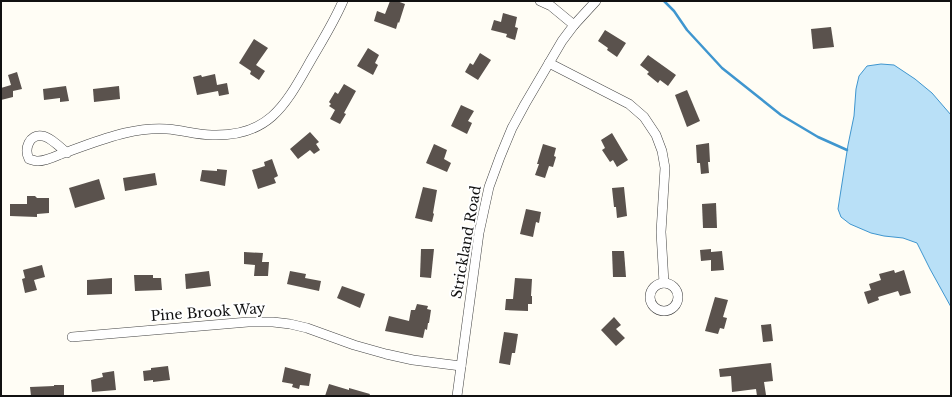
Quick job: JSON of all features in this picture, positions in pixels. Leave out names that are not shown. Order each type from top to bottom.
[{"type":"street","points":[[67,152],[114,135],[136,130],[166,129],[226,136],[247,131],[267,121],[279,111],[289,99],[343,1]]},
{"type":"street","points":[[540,1],[551,6],[574,25]]},
{"type":"street","name":"Strickland Road","points":[[456,396],[479,233],[489,188],[512,128],[549,63],[574,25],[596,1]]},
{"type":"street","points":[[549,63],[629,104],[644,117],[656,134],[665,168],[661,232],[664,283]]},
{"type":"street","name":"Pine Brook Way","points":[[72,337],[248,322],[273,322],[307,328],[354,345],[386,354],[413,360],[461,366]]},
{"type":"water","points":[[881,64],[894,65],[915,79],[932,93],[951,115],[951,307],[917,243],[903,238],[871,233],[850,224],[841,217],[838,209],[854,116],[856,89],[859,76],[867,66]]},
{"type":"building","points":[[390,1],[397,1],[405,4],[396,29],[374,21],[377,11],[385,14]]},
{"type":"building","points":[[503,13],[517,17],[515,27],[518,28],[515,40],[506,37],[507,34],[491,30],[494,20],[501,22]]},
{"type":"building","points":[[831,27],[834,47],[813,49],[811,29]]},
{"type":"building","points":[[605,30],[626,43],[617,57],[598,41]]},
{"type":"building","points":[[254,39],[268,48],[256,65],[265,71],[259,80],[250,74],[251,71],[239,63]]},
{"type":"building","points":[[368,48],[379,55],[375,63],[378,65],[373,75],[357,66]]},
{"type":"building","points":[[480,53],[491,60],[478,80],[465,72],[470,63],[473,65]]},
{"type":"building","points":[[648,55],[676,75],[668,86],[660,80],[658,83],[647,74],[649,72],[640,65]]},
{"type":"building","points":[[17,72],[22,89],[13,91],[13,97],[1,100],[1,88],[11,85],[8,75]]},
{"type":"building","points":[[215,74],[217,85],[227,83],[229,94],[219,96],[218,91],[197,95],[193,77],[201,75],[202,77]]},
{"type":"building","points":[[344,84],[356,91],[340,124],[330,119],[335,110],[329,106],[331,104],[329,102],[335,92],[338,94]]},
{"type":"building","points":[[66,86],[69,101],[60,102],[60,98],[44,100],[43,89]]},
{"type":"building","points":[[119,86],[120,99],[94,102],[93,89]]},
{"type":"building","points":[[687,90],[700,121],[687,127],[675,95]]},
{"type":"building","points":[[461,105],[474,111],[468,121],[472,123],[467,134],[451,126]]},
{"type":"building","points":[[310,132],[319,142],[316,144],[320,150],[314,154],[310,150],[298,159],[290,149]]},
{"type":"building","points":[[612,133],[628,160],[617,167],[613,160],[610,162],[602,150],[605,148],[601,140]]},
{"type":"building","points":[[709,143],[709,173],[701,174],[700,163],[697,163],[696,145]]},
{"type":"building","points":[[434,144],[447,150],[444,159],[451,163],[447,172],[426,163]]},
{"type":"building","points":[[543,144],[556,148],[554,156],[556,157],[553,167],[549,166],[545,178],[535,175]]},
{"type":"building","points":[[272,159],[278,176],[274,178],[276,183],[258,189],[252,170],[265,166],[264,162]]},
{"type":"building","points":[[217,169],[227,170],[225,186],[200,181],[202,170],[217,171]]},
{"type":"building","points":[[155,173],[157,185],[125,191],[123,178]]},
{"type":"building","points":[[99,179],[105,199],[75,208],[69,188]]},
{"type":"building","points":[[423,187],[437,190],[432,222],[415,218]]},
{"type":"building","points":[[624,187],[627,216],[617,218],[612,188]]},
{"type":"building","points":[[27,196],[49,198],[49,213],[37,214],[37,217],[10,216],[10,204],[27,204]]},
{"type":"building","points":[[716,203],[717,228],[703,228],[702,204]]},
{"type":"building","points":[[526,209],[541,212],[539,223],[536,222],[533,237],[520,234]]},
{"type":"building","points":[[421,249],[434,249],[431,278],[420,277]]},
{"type":"building","points":[[711,249],[711,252],[722,251],[724,270],[711,271],[711,260],[701,261],[700,250]]},
{"type":"building","points":[[612,251],[624,251],[626,277],[613,277]]},
{"type":"building","points":[[244,252],[263,253],[262,262],[269,262],[268,276],[254,276],[255,265],[244,264]]},
{"type":"building","points":[[42,265],[45,277],[34,280],[37,290],[25,293],[22,279],[25,278],[23,270]]},
{"type":"building","points":[[894,270],[895,273],[904,270],[911,293],[900,296],[898,291],[878,297],[879,300],[868,304],[864,292],[871,290],[869,284],[881,280],[879,274]]},
{"type":"building","points":[[209,271],[211,286],[186,289],[185,274]]},
{"type":"building","points":[[290,271],[306,274],[305,278],[321,281],[319,291],[287,284]]},
{"type":"building","points":[[134,275],[153,275],[153,278],[161,278],[162,290],[135,291]]},
{"type":"building","points":[[112,278],[112,294],[87,295],[87,280]]},
{"type":"building","points":[[515,278],[532,279],[532,304],[528,304],[528,311],[505,310],[506,299],[513,299]]},
{"type":"building","points":[[342,286],[365,294],[360,308],[337,298]]},
{"type":"building","points":[[715,297],[728,300],[723,317],[727,318],[724,329],[720,328],[718,334],[705,331]]},
{"type":"building","points":[[417,304],[428,306],[427,309],[431,310],[427,330],[425,329],[423,338],[385,331],[389,316],[409,321],[411,310],[415,310]]},
{"type":"building","points":[[614,317],[621,325],[616,329],[625,338],[616,346],[601,330]]},
{"type":"building","points":[[771,324],[773,341],[763,342],[761,325]]},
{"type":"building","points":[[504,332],[518,334],[515,353],[512,353],[510,365],[499,363]]},
{"type":"building","points":[[771,363],[773,381],[764,382],[766,395],[757,396],[756,389],[732,392],[731,376],[720,377],[719,369]]},
{"type":"building","points":[[168,366],[170,380],[153,382],[153,380],[144,381],[143,371],[151,370],[151,368]]},
{"type":"building","points":[[285,367],[311,374],[309,386],[300,385],[299,389],[292,387],[293,384],[282,382]]},
{"type":"building","points":[[114,371],[116,390],[92,392],[91,380],[103,377],[102,373]]},
{"type":"building","points":[[329,384],[370,394],[369,396],[325,396]]},
{"type":"building","points":[[64,385],[64,396],[31,396],[30,387]]},
{"type":"waterway","points":[[664,1],[674,11],[687,30],[722,68],[781,115],[818,137],[847,150]]}]
